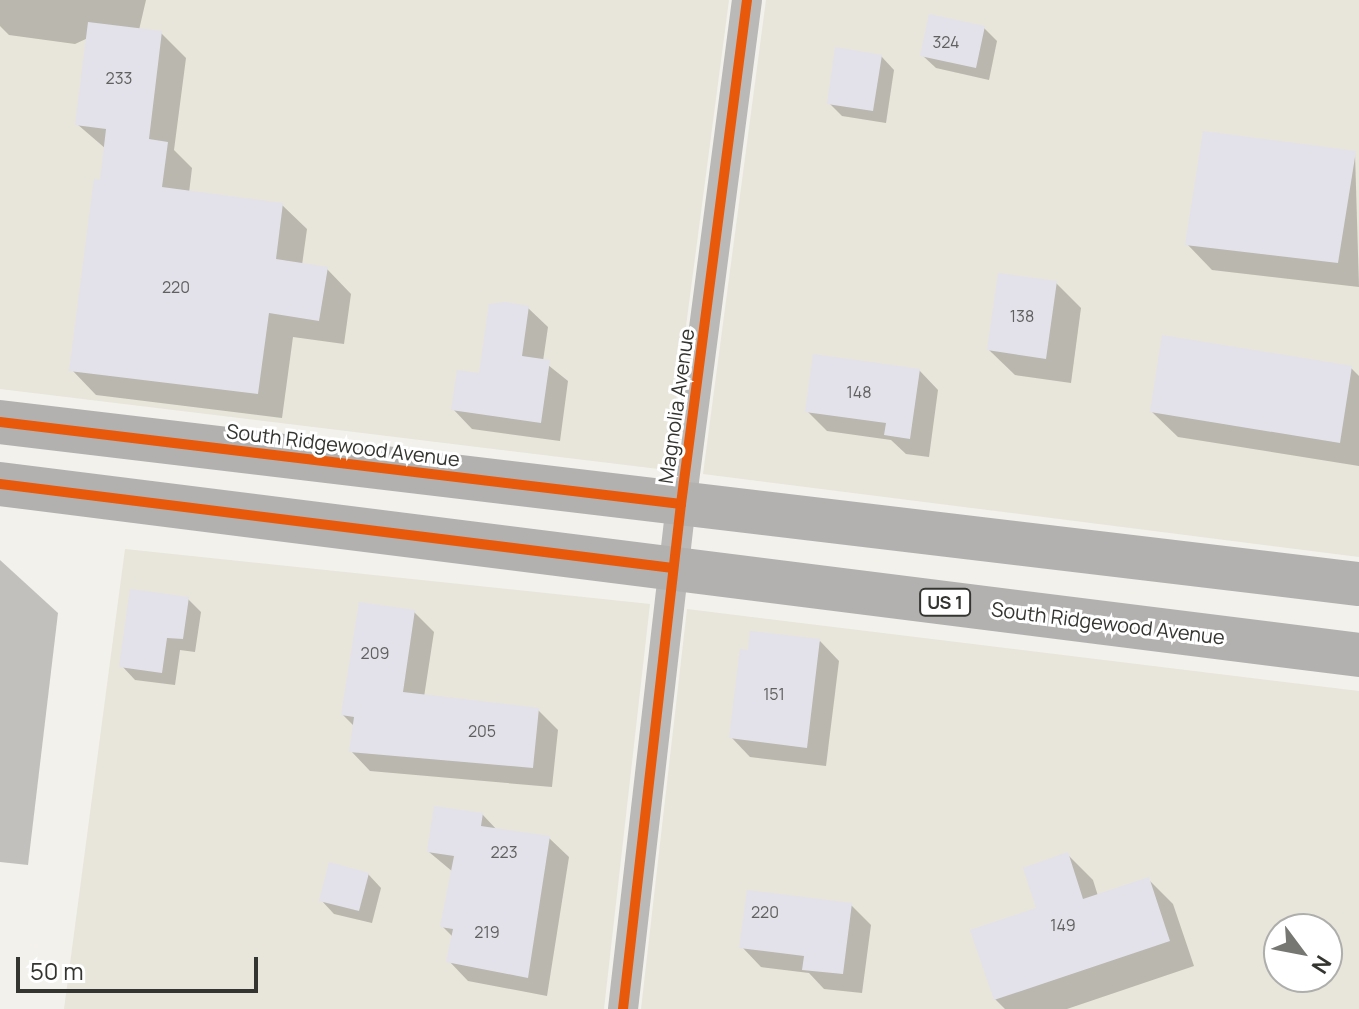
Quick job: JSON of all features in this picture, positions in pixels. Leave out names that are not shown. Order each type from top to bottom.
[{"type":"main road","name":"South Ridgewood Avenue","points":[[0,422],[1359,584]]},
{"type":"main road","name":"South Ridgewood Avenue","points":[[0,484],[1359,655]]},
{"type":"street","name":"Magnolia Avenue","points":[[623,1009],[673,568],[747,0]]},
{"type":"shaded area","points":[[0,0],[729,0],[667,470],[0,389]]},
{"type":"shaded area","points":[[766,0],[1359,0],[1359,557],[703,474]]},
{"type":"shaded area","points":[[125,549],[650,604],[604,1009],[64,1009]]},
{"type":"shaded area","points":[[687,609],[1359,691],[1359,1009],[641,1009]]},
{"type":"building","points":[[929,14],[985,26],[976,68],[920,56]]},
{"type":"building","points":[[88,22],[162,31],[149,139],[168,142],[162,187],[283,203],[276,259],[328,267],[319,321],[269,313],[258,394],[69,371],[94,179],[100,180],[106,129],[75,125]]},
{"type":"building","points":[[835,47],[882,55],[873,111],[827,104]]},
{"type":"building","points":[[1203,131],[1356,151],[1338,263],[1185,245]]},
{"type":"building","points":[[998,273],[1057,281],[1046,359],[987,350]]},
{"type":"building","points":[[505,302],[529,306],[522,356],[550,360],[541,423],[451,410],[457,370],[479,373],[489,304]]},
{"type":"building","points":[[1162,335],[1352,366],[1340,443],[1150,412]]},
{"type":"building","points":[[813,354],[920,369],[910,439],[884,435],[886,423],[805,412]]},
{"type":"building","points":[[130,589],[189,597],[183,639],[167,638],[162,673],[119,667]]},
{"type":"building","points":[[359,602],[415,610],[403,692],[539,708],[533,768],[349,752],[354,717],[341,715]]},
{"type":"building","points":[[750,631],[820,639],[807,748],[729,738],[740,649],[748,650]]},
{"type":"building","points":[[434,806],[483,813],[481,826],[550,836],[528,978],[446,962],[453,929],[440,927],[454,856],[427,852]]},
{"type":"building","points":[[1068,852],[1083,899],[1149,877],[1170,941],[994,1000],[970,930],[1036,908],[1023,868]]},
{"type":"building","points":[[329,862],[369,873],[359,911],[319,901]]},
{"type":"building","points":[[747,890],[852,903],[843,974],[802,970],[804,956],[739,948]]},
{"type":"cycle path","points":[[623,1009],[681,504],[747,0]]},
{"type":"cycle path","points":[[0,422],[681,504]]},
{"type":"cycle path","points":[[0,484],[673,568]]}]
